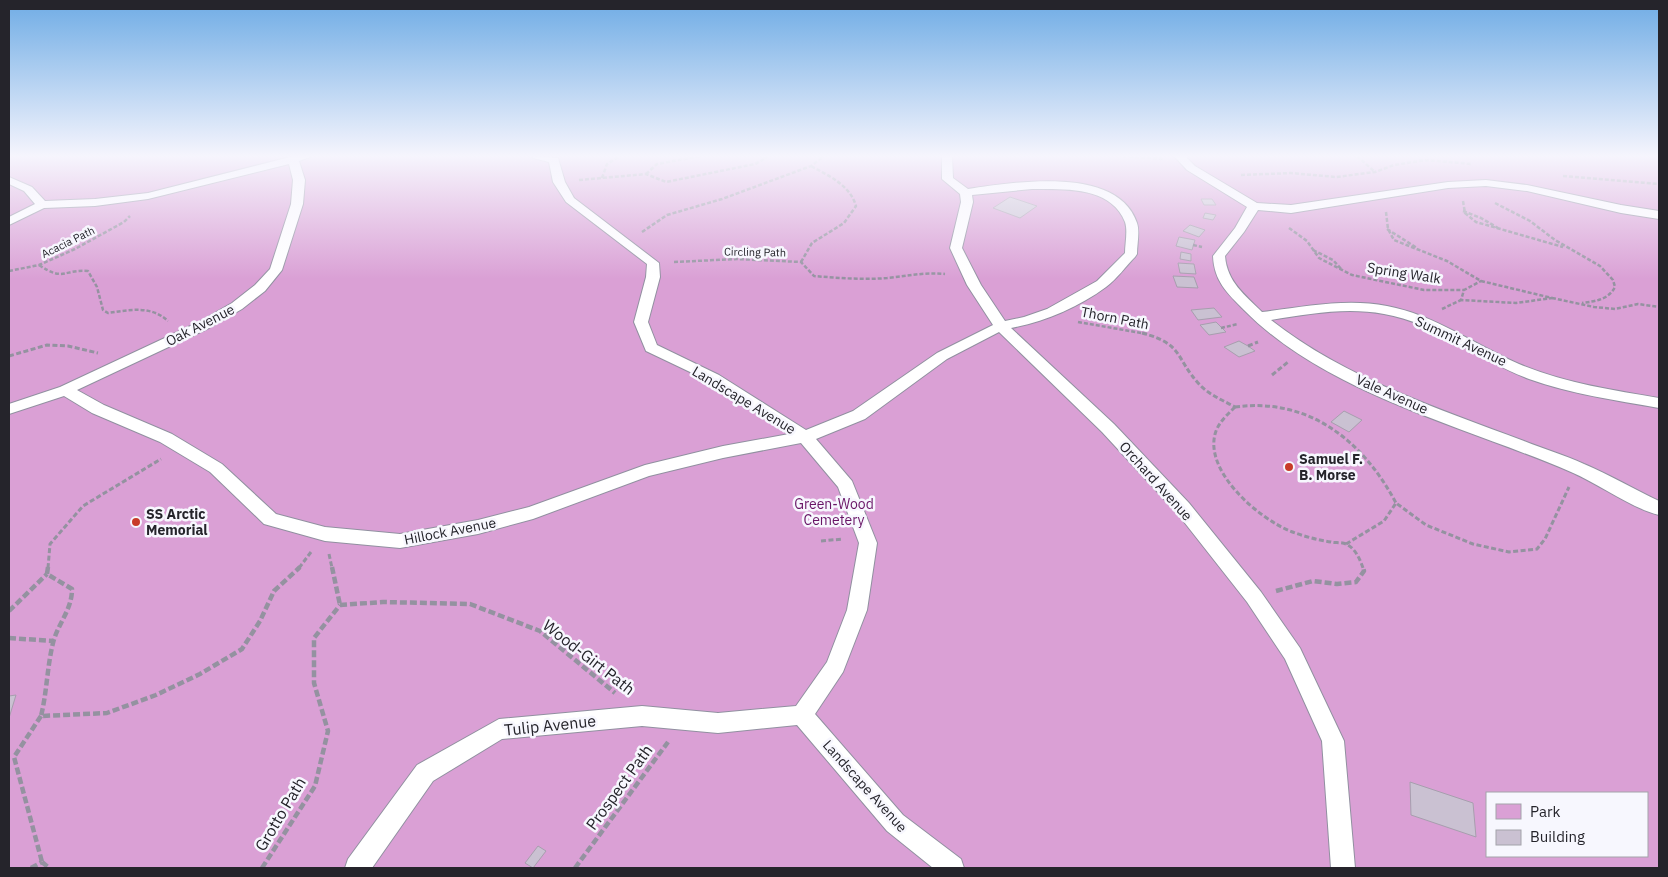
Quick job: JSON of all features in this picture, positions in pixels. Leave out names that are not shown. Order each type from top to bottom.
[{"type":"lane","points":[[35,197],[42,205]]},
{"type":"lane","points":[[9,221],[42,205],[81,204],[141,197]]},
{"type":"lane","name":"Oak Avenue","points":[[9,409],[64,390],[204,325],[237,306],[260,288],[276,270],[297,197]]},
{"type":"lane","points":[[568,197],[653,263]]},
{"type":"lane","points":[[966,197],[967,202],[956,248],[970,277],[1001,326]]},
{"type":"lane","points":[[805,437],[859,415],[942,356],[1001,326],[1052,312],[1102,284],[1131,254],[1131,224],[1123,208],[1109,197]]},
{"type":"lane","points":[[1239,197],[1254,206],[1291,209],[1327,206],[1375,197]]},
{"type":"lane","points":[[1567,197],[1659,215]]},
{"type":"lane","name":"Vale Avenue","points":[[1254,206],[1240,229],[1219,256],[1220,270],[1230,288],[1259,317],[1294,344],[1326,364],[1380,390],[1423,409],[1578,468],[1659,509]]},
{"type":"lane","name":"Landscape Avenue","points":[[653,263],[653,277],[641,322],[651,348],[714,378],[805,437],[846,485],[868,544],[857,610],[836,666],[802,715],[895,823],[952,868]]},
{"type":"lane","name":"Summit Avenue","points":[[1259,317],[1326,309],[1365,307],[1404,315],[1533,375],[1608,394],[1659,403]]},
{"type":"lane","name":"Orchard Avenue","points":[[1001,326],[1029,355],[1108,428],[1176,501],[1254,598],[1293,654],[1333,741],[1342,868]]},
{"type":"lane","name":"Hillock Avenue","points":[[64,390],[98,409],[166,438],[216,468],[270,519],[325,534],[400,541],[478,527],[533,513],[645,471],[723,452],[805,437]]},
{"type":"lane","name":"Tulip Avenue","points":[[358,868],[425,773],[499,729],[642,716],[718,723],[802,715]]},
{"type":"path","name":"Acacia Path","points":[[9,271],[39,266],[76,249],[124,222],[148,197]]},
{"type":"path","points":[[627,242],[667,215],[725,197]]},
{"type":"path","points":[[801,262],[812,242],[844,224],[856,206],[855,197]]},
{"type":"path","points":[[1484,197],[1517,214],[1600,266],[1613,280],[1615,288],[1608,297],[1582,303]]},
{"type":"path","points":[[1368,198],[1385,211],[1388,218],[1386,228],[1394,240],[1447,261],[1481,281],[1594,307],[1615,309],[1638,304],[1659,307]]},
{"type":"path","name":"Spring Walk","points":[[1254,206],[1278,220],[1307,241],[1319,258],[1342,271],[1376,281],[1424,290],[1464,290]]},
{"type":"path","points":[[1500,230],[1481,218],[1463,211],[1476,222],[1500,230],[1570,248]]},
{"type":"path","points":[[1386,228],[1420,250]]},
{"type":"path","name":"Spring Walk","points":[[1313,250],[1338,263],[1342,271]]},
{"type":"path","name":"Circling Path","points":[[653,263],[737,259],[801,262],[814,276],[855,280],[889,278],[928,272],[970,277]]},
{"type":"path","name":"Acacia Path","points":[[39,266],[53,274],[61,275],[82,270],[88,271],[97,287],[103,310],[108,313],[150,311],[161,314],[168,320],[175,338]]},
{"type":"path","points":[[1461,300],[1464,290],[1481,281]]},
{"type":"path","points":[[1404,315],[1443,309],[1461,300],[1516,303],[1552,298]]},
{"type":"path","name":"Thorn Path","points":[[1052,312],[1064,318],[1091,325],[1143,332],[1156,336],[1172,345],[1180,353],[1197,382],[1209,393],[1235,407]]},
{"type":"path","points":[[1221,328],[1239,324]]},
{"type":"path","points":[[1248,346],[1261,340]]},
{"type":"path","points":[[9,356],[47,345],[68,346],[132,358]]},
{"type":"path","points":[[1272,375],[1293,359]]},
{"type":"path","points":[[1254,598],[1313,581],[1337,584],[1356,582],[1364,572],[1362,560],[1346,544],[1309,537],[1283,528],[1259,513],[1236,493],[1223,474],[1216,454],[1214,435],[1222,420],[1235,407],[1254,404],[1277,406],[1302,413],[1332,429],[1361,452],[1387,484],[1396,503],[1426,525],[1473,544],[1509,552],[1537,549],[1545,539],[1578,468]]},
{"type":"path","points":[[9,611],[48,574],[50,544],[83,506],[180,447]]},
{"type":"path","points":[[1346,544],[1384,521],[1396,503]]},
{"type":"path","points":[[325,534],[340,605]]},
{"type":"path","points":[[41,716],[106,713],[156,695],[200,674],[242,649],[260,621],[274,591],[298,569],[325,534]]},
{"type":"path","points":[[48,574],[72,588],[73,602],[54,641],[48,693],[41,716],[11,758],[42,862],[49,868]]},
{"type":"path","name":"Wood-Girt Path","points":[[340,605],[383,602],[470,604],[540,631],[642,716]]},
{"type":"path","name":"Grotto Path","points":[[262,868],[314,786],[328,731],[314,683],[314,638],[340,605]]},
{"type":"path","points":[[9,638],[54,641]]},
{"type":"path","name":"Prospect Path","points":[[575,868],[684,721]]},
{"type":"path","points":[[31,868],[42,862]]},
{"type":"green space","name":"Green-Wood Cemetery","points":[[9,197],[1659,197],[1659,868],[9,868]]},
{"type":"building","points":[[1010,197],[1037,206],[1020,218],[993,208]]},
{"type":"building","points":[[1201,199],[1212,199],[1216,205],[1204,205]]},
{"type":"building","points":[[1205,213],[1216,215],[1213,220],[1203,218]]},
{"type":"building","points":[[1190,225],[1205,230],[1199,237],[1183,231]]},
{"type":"building","points":[[1179,237],[1195,240],[1192,250],[1176,246]]},
{"type":"building","points":[[1181,252],[1191,254],[1191,261],[1180,259]]},
{"type":"building","points":[[1178,263],[1194,264],[1196,274],[1180,273]]},
{"type":"building","points":[[1173,276],[1194,277],[1198,288],[1177,287]]},
{"type":"building","points":[[1214,308],[1222,317],[1198,320],[1191,310]]},
{"type":"building","points":[[1216,322],[1226,332],[1209,335],[1200,325]]},
{"type":"building","points":[[1239,341],[1255,351],[1239,357],[1224,347]]},
{"type":"building","points":[[1344,411],[1362,420],[1349,432],[1331,422]]},
{"type":"building","points":[[16,695],[9,718],[9,696]]},
{"type":"building","points":[[1410,782],[1473,803],[1476,837],[1411,815]]},
{"type":"building","points":[[538,846],[546,851],[533,868],[525,863]]},
{"type":"place","name":"Samuel F. B. Morse","points":[[1289,467]]},
{"type":"place","name":"SS Arctic Memorial","points":[[136,522]]}]
